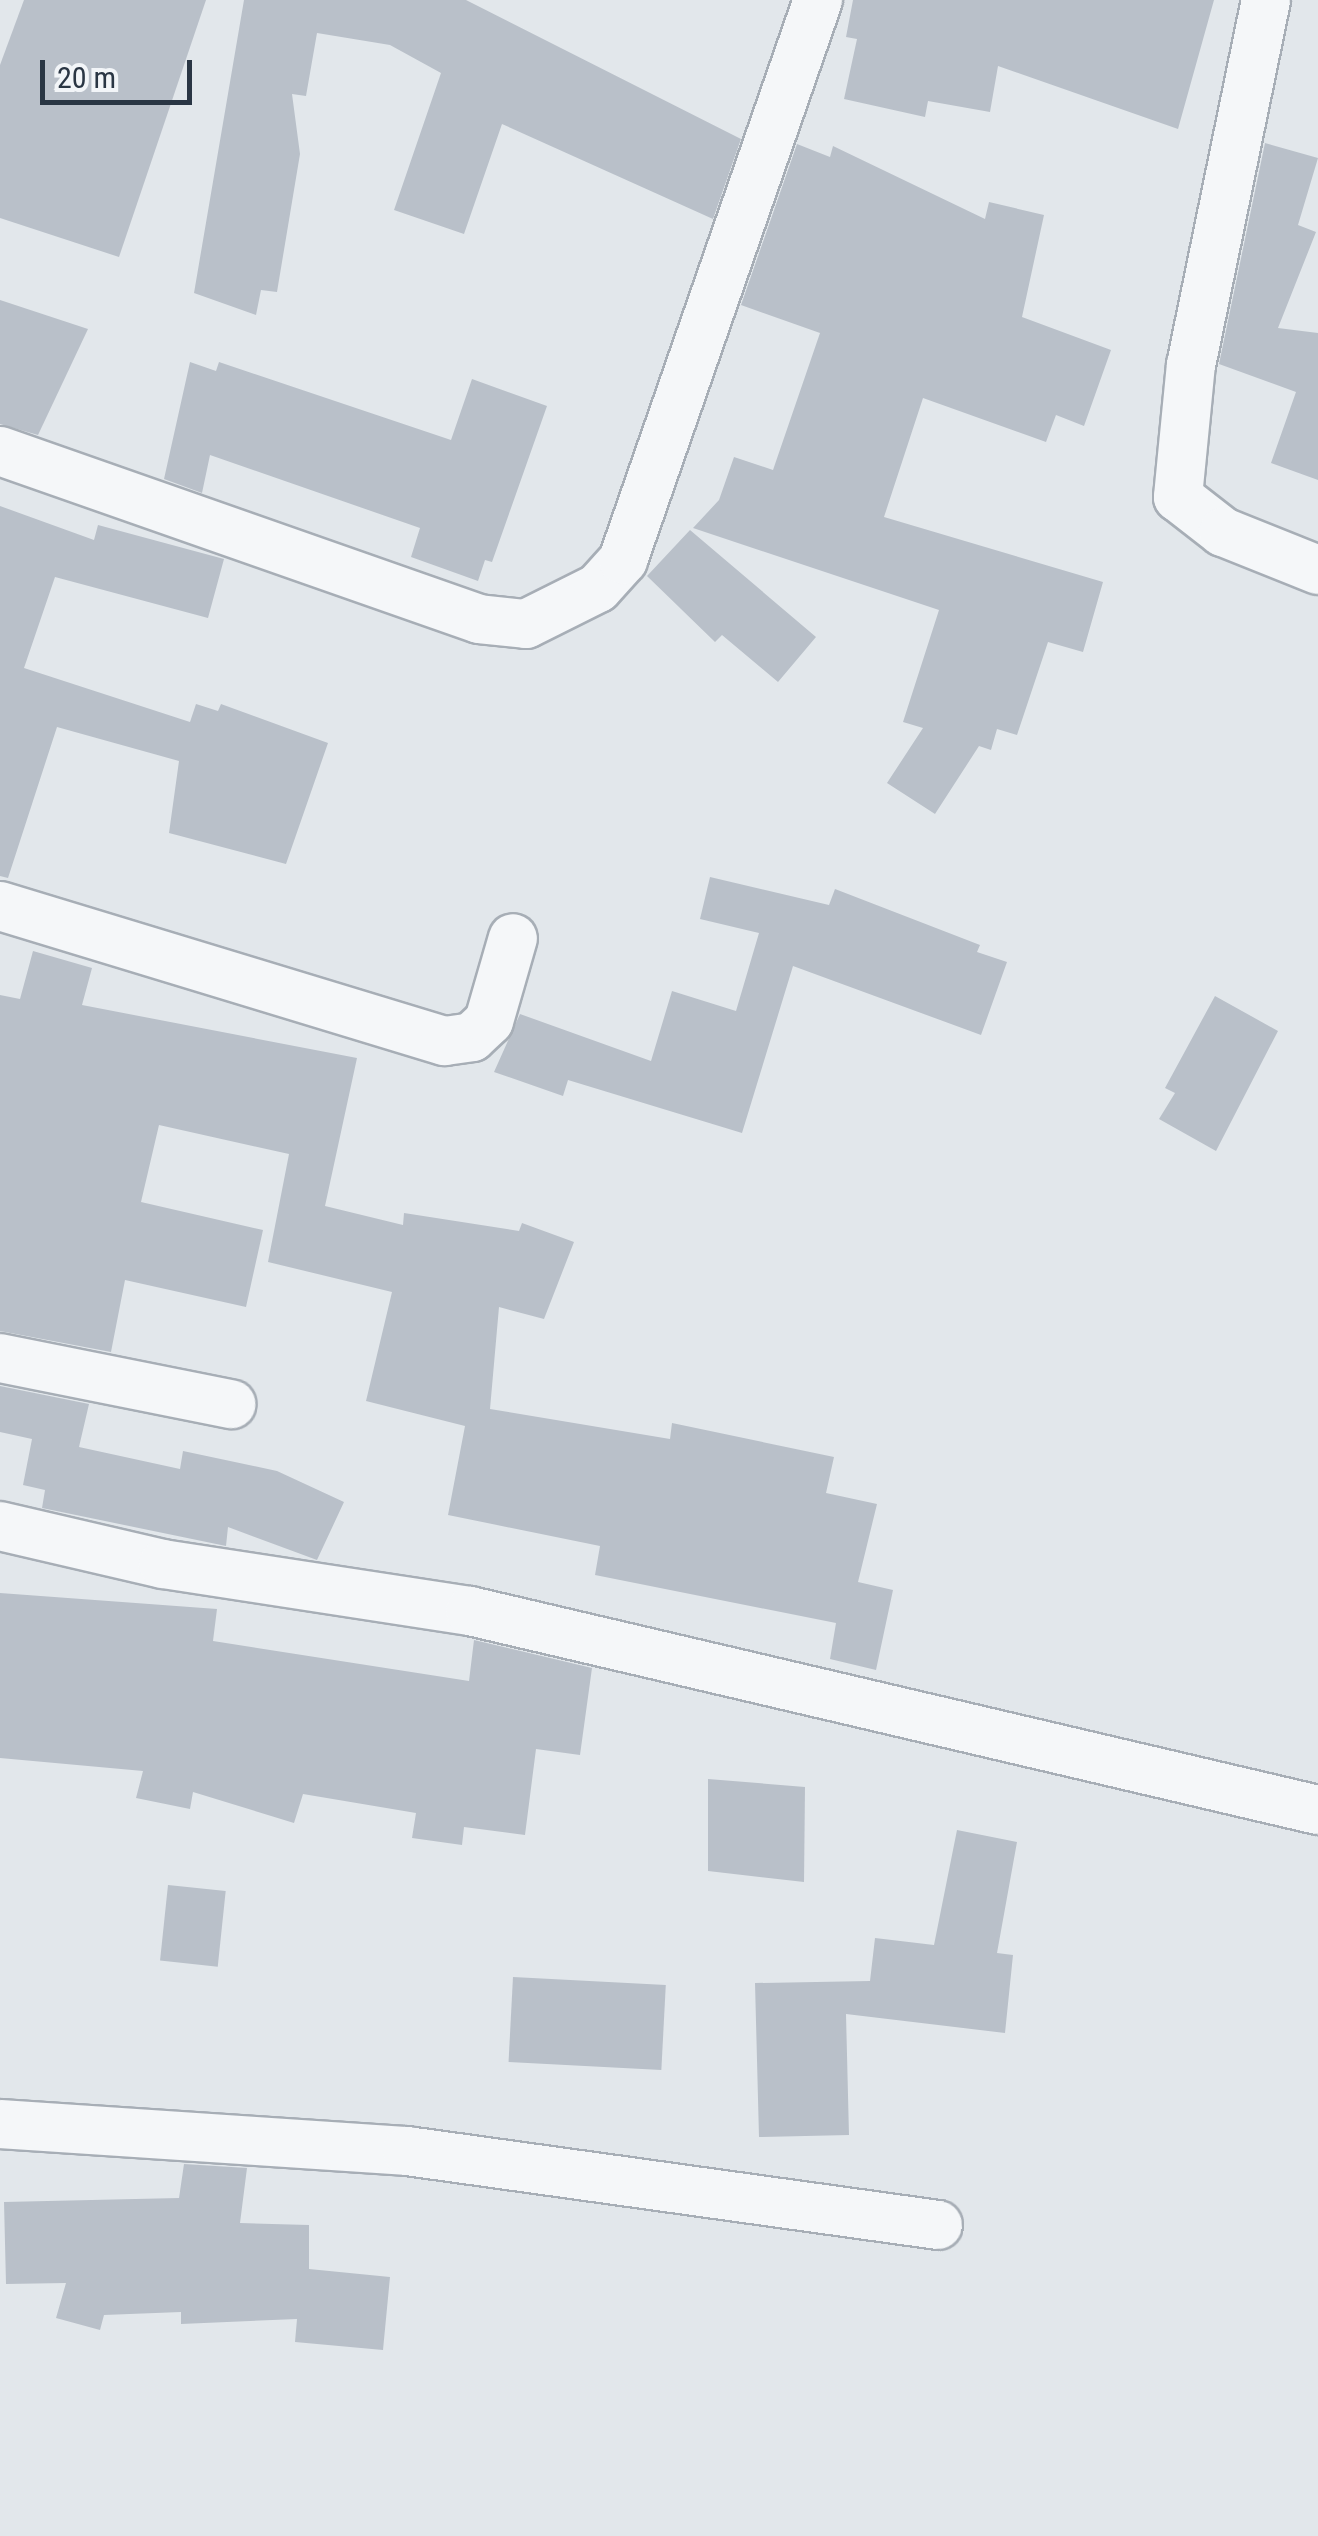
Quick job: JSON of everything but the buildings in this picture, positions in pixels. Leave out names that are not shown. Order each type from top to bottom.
[{"type":"street","points":[[0,451],[479,620],[526,624],[598,588],[623,560],[818,0]]},
{"type":"street","points":[[1266,0],[1191,364],[1178,497],[1223,532],[1318,570]]},
{"type":"street","points":[[0,906],[445,1041],[472,1037],[490,1021],[513,938]]},
{"type":"street","points":[[0,1358],[230,1404]]},
{"type":"street","points":[[0,1526],[163,1564],[470,1611],[1318,1810]]},
{"type":"street","points":[[0,2124],[406,2151],[938,2225]]}]
